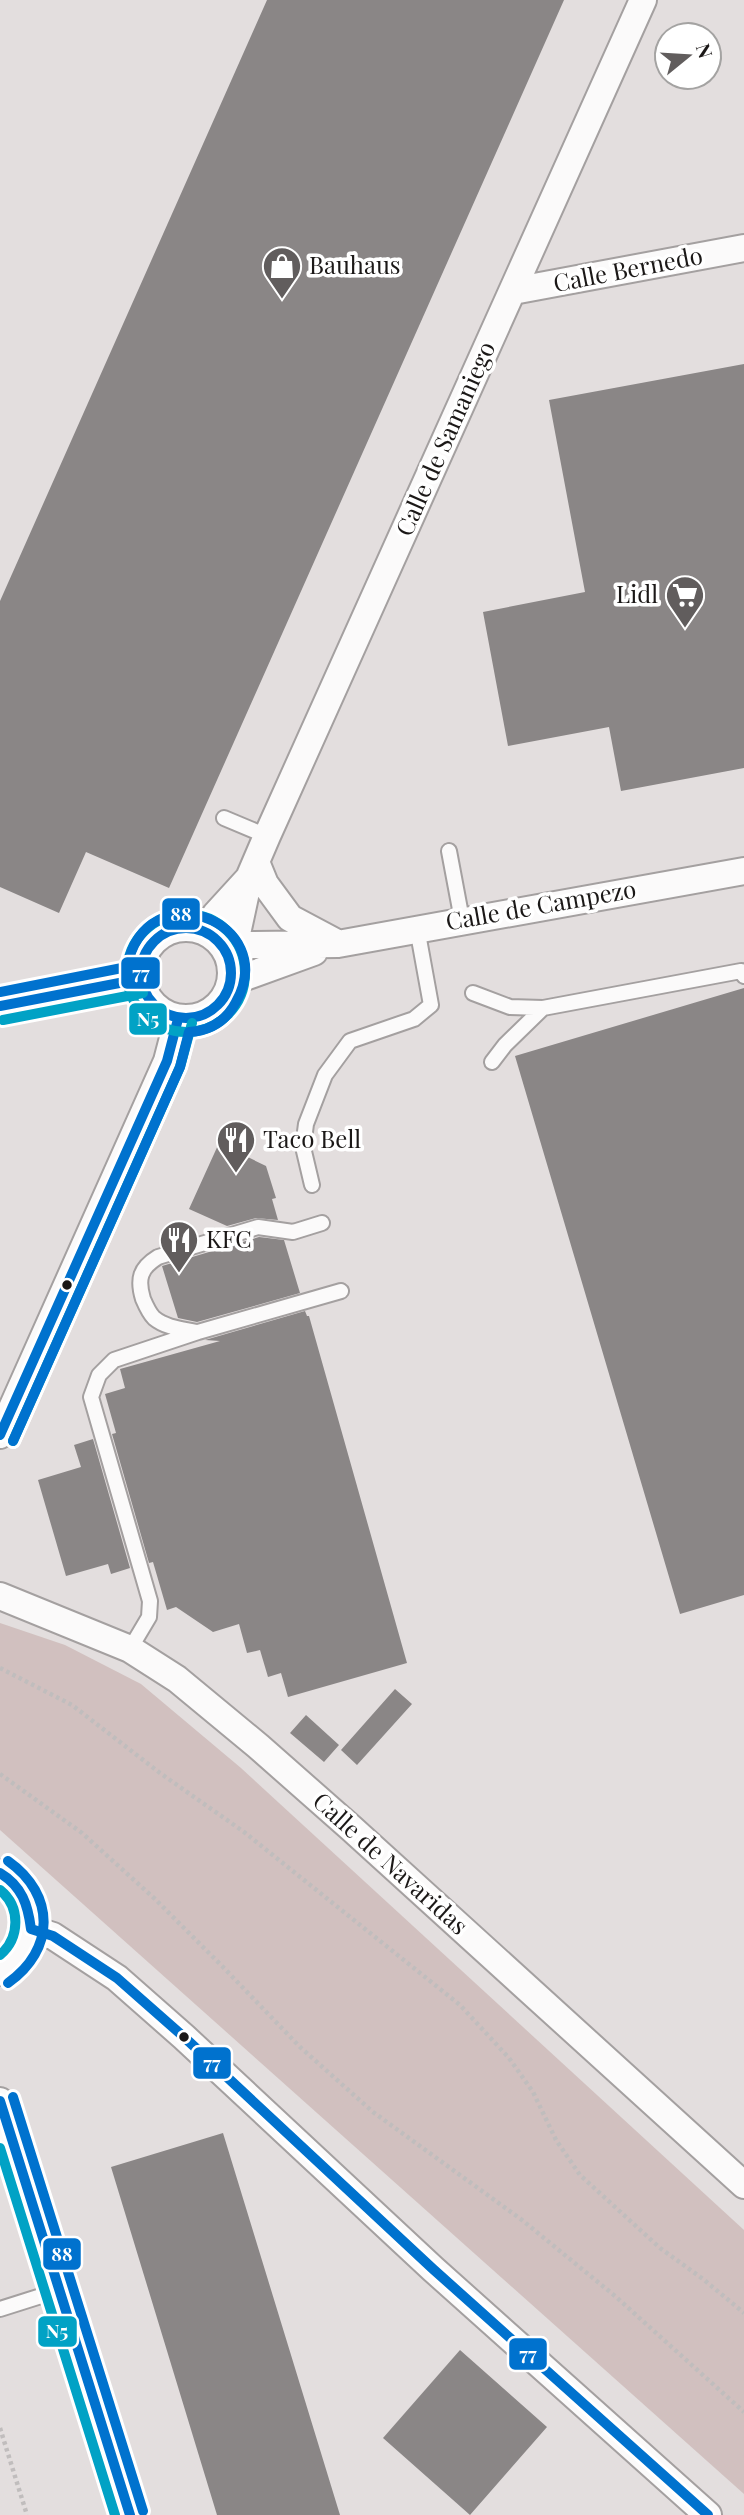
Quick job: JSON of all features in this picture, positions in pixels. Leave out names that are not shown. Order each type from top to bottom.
[{"type":"street","name":"Calle de Samaniego","points":[[227,953],[238,929],[253,870],[267,836],[643,0]]},
{"type":"street","name":"Calle Bernedo","points":[[513,291],[744,248]]},
{"type":"street","name":"Calle de Samaniego","points":[[204,931],[253,870]]},
{"type":"street","points":[[253,870],[290,918],[338,944]]},
{"type":"street","name":"Calle de Campezo","points":[[231,982],[338,944],[744,871]]},
{"type":"street","points":[[190,927],[204,931],[218,940],[227,953],[232,967],[231,982],[227,994],[215,1009],[200,1017],[178,1019],[164,1013],[150,1002],[140,979],[142,963],[146,950],[154,940],[168,931],[190,927]]},
{"type":"street","name":"Calle de Campezo","points":[[227,953],[251,945],[338,944]]},
{"type":"street","points":[[0,1006],[140,979]]},
{"type":"street","points":[[0,1434],[167,1061],[178,1019]]},
{"type":"street","name":"Calle de Navaridas","points":[[0,1596],[130,1649],[177,1679],[258,1746],[744,2185]]},
{"type":"street","points":[[0,1872],[22,1891],[30,1909],[31,1929],[23,1951],[9,1968],[0,1972]]},
{"type":"street","points":[[31,1929],[54,1936],[117,1978],[194,2046],[433,2269],[708,2515]]},
{"type":"street","points":[[0,2102],[130,2515]]},
{"type":"lane","points":[[224,818],[267,836]]},
{"type":"lane","points":[[449,851],[462,920]]},
{"type":"lane","points":[[312,1185],[303,1147],[306,1124],[325,1076],[350,1041],[414,1019],[431,1005],[417,928]]},
{"type":"lane","points":[[473,993],[510,1007],[543,1009],[712,975],[741,971],[744,976]]},
{"type":"lane","points":[[492,1062],[505,1045],[543,1009]]},
{"type":"lane","points":[[198,1332],[172,1327],[155,1319],[146,1308],[139,1276],[146,1264],[158,1257],[258,1227],[293,1232],[322,1223]]},
{"type":"lane","points":[[130,1649],[149,1617],[150,1601],[91,1397],[99,1375],[114,1360],[198,1332],[341,1291]]},
{"type":"lane","points":[[0,2309],[60,2290]]},
{"type":"path","points":[[0,1668],[72,1705],[160,1773],[243,1832],[460,2005],[509,2058],[533,2092],[556,2140],[580,2175],[660,2248],[744,2313]]},
{"type":"path","points":[[0,1774],[82,1833],[155,1899],[300,2047],[373,2112],[522,2220],[615,2296],[744,2412]]},
{"type":"path","points":[[0,2428],[27,2515]]},
{"type":"shaded area","points":[[0,1623],[65,1645],[141,1684],[241,1768],[744,2230],[744,2494],[0,1830]]},
{"type":"building","name":"Bauhaus","points":[[267,0],[564,0],[169,888],[86,852],[59,913],[0,887],[0,601]]},
{"type":"building","points":[[744,364],[744,768],[621,791],[609,727],[508,746],[483,612],[585,592],[549,400]]},
{"type":"building","points":[[744,988],[744,1595],[680,1614],[515,1056]]},
{"type":"building","name":"Taco Bell","points":[[219,1143],[266,1166],[276,1198],[272,1199],[278,1220],[256,1218],[227,1226],[189,1209]]},
{"type":"building","points":[[259,1237],[284,1240],[300,1293],[197,1322],[178,1318],[162,1266]]},
{"type":"building","points":[[305,1311],[309,1316],[407,1663],[288,1697],[281,1673],[268,1677],[260,1650],[247,1653],[239,1624],[213,1632],[176,1607],[167,1610],[153,1562],[149,1563],[112,1434],[116,1433],[105,1394],[125,1388],[120,1369],[220,1341],[205,1340]]},
{"type":"building","points":[[93,1439],[130,1568],[111,1574],[108,1564],[66,1576],[38,1480],[81,1467],[74,1445]]},
{"type":"building","points":[[395,1689],[412,1704],[357,1765],[341,1750]]},
{"type":"building","points":[[306,1715],[339,1745],[324,1762],[290,1733]]},
{"type":"building","points":[[223,2133],[340,2515],[217,2515],[111,2167]]},
{"type":"building","points":[[460,2350],[547,2427],[470,2515],[383,2438]]},
{"type":"transit line","name":"88","points":[[0,992],[127,967],[139,937],[158,920],[182,914],[206,918],[226,930],[241,949],[245,973],[236,1002],[227,1015],[204,1030],[189,1032],[180,1067],[13,1441]]},
{"type":"transit line","name":"N5","points":[[186,914],[209,918],[228,931],[241,950],[245,973],[241,996],[228,1015],[209,1028],[186,1032],[163,1028],[144,1015],[131,996],[127,973],[131,950],[144,931],[163,918],[186,914]]},
{"type":"transit line","name":"77","points":[[177,928],[195,928],[211,935],[224,948],[231,964],[231,973],[231,982],[224,998],[211,1011],[195,1018],[177,1018],[161,1011],[148,998],[141,982],[141,964],[148,948],[161,935],[177,928]]},
{"type":"transit line","name":"77","points":[[0,1006],[140,979]]},
{"type":"transit line","name":"N5","points":[[3,1020],[143,993]]},
{"type":"transit line","name":"77","points":[[0,1435],[167,1061],[178,1019]]},
{"type":"transit line","name":"N5","points":[[13,1441],[180,1067],[192,1023]]},
{"type":"transit line","name":"88","points":[[8,1861],[24,1875],[35,1890],[44,1922],[35,1955],[8,1983]]},
{"type":"transit line","name":"77","points":[[0,1873],[14,1884],[23,1897],[31,1929],[53,1936],[117,1978],[433,2269],[708,2515]]},
{"type":"transit line","name":"N5","points":[[0,1890],[7,1897],[15,1914],[11,1940],[0,1955]]},
{"type":"transit line","name":"88","points":[[13,2097],[143,2511]]},
{"type":"transit line","name":"77","points":[[0,2101],[130,2515]]},
{"type":"transit line","name":"N5","points":[[0,2148],[115,2515]]},
{"type":"place","name":"Bauhaus","points":[[282,300]]},
{"type":"place","name":"Lidl","points":[[685,629]]},
{"type":"place","name":"Taco Bell","points":[[236,1174]]},
{"type":"place","name":"KFC","points":[[179,1274]]}]
